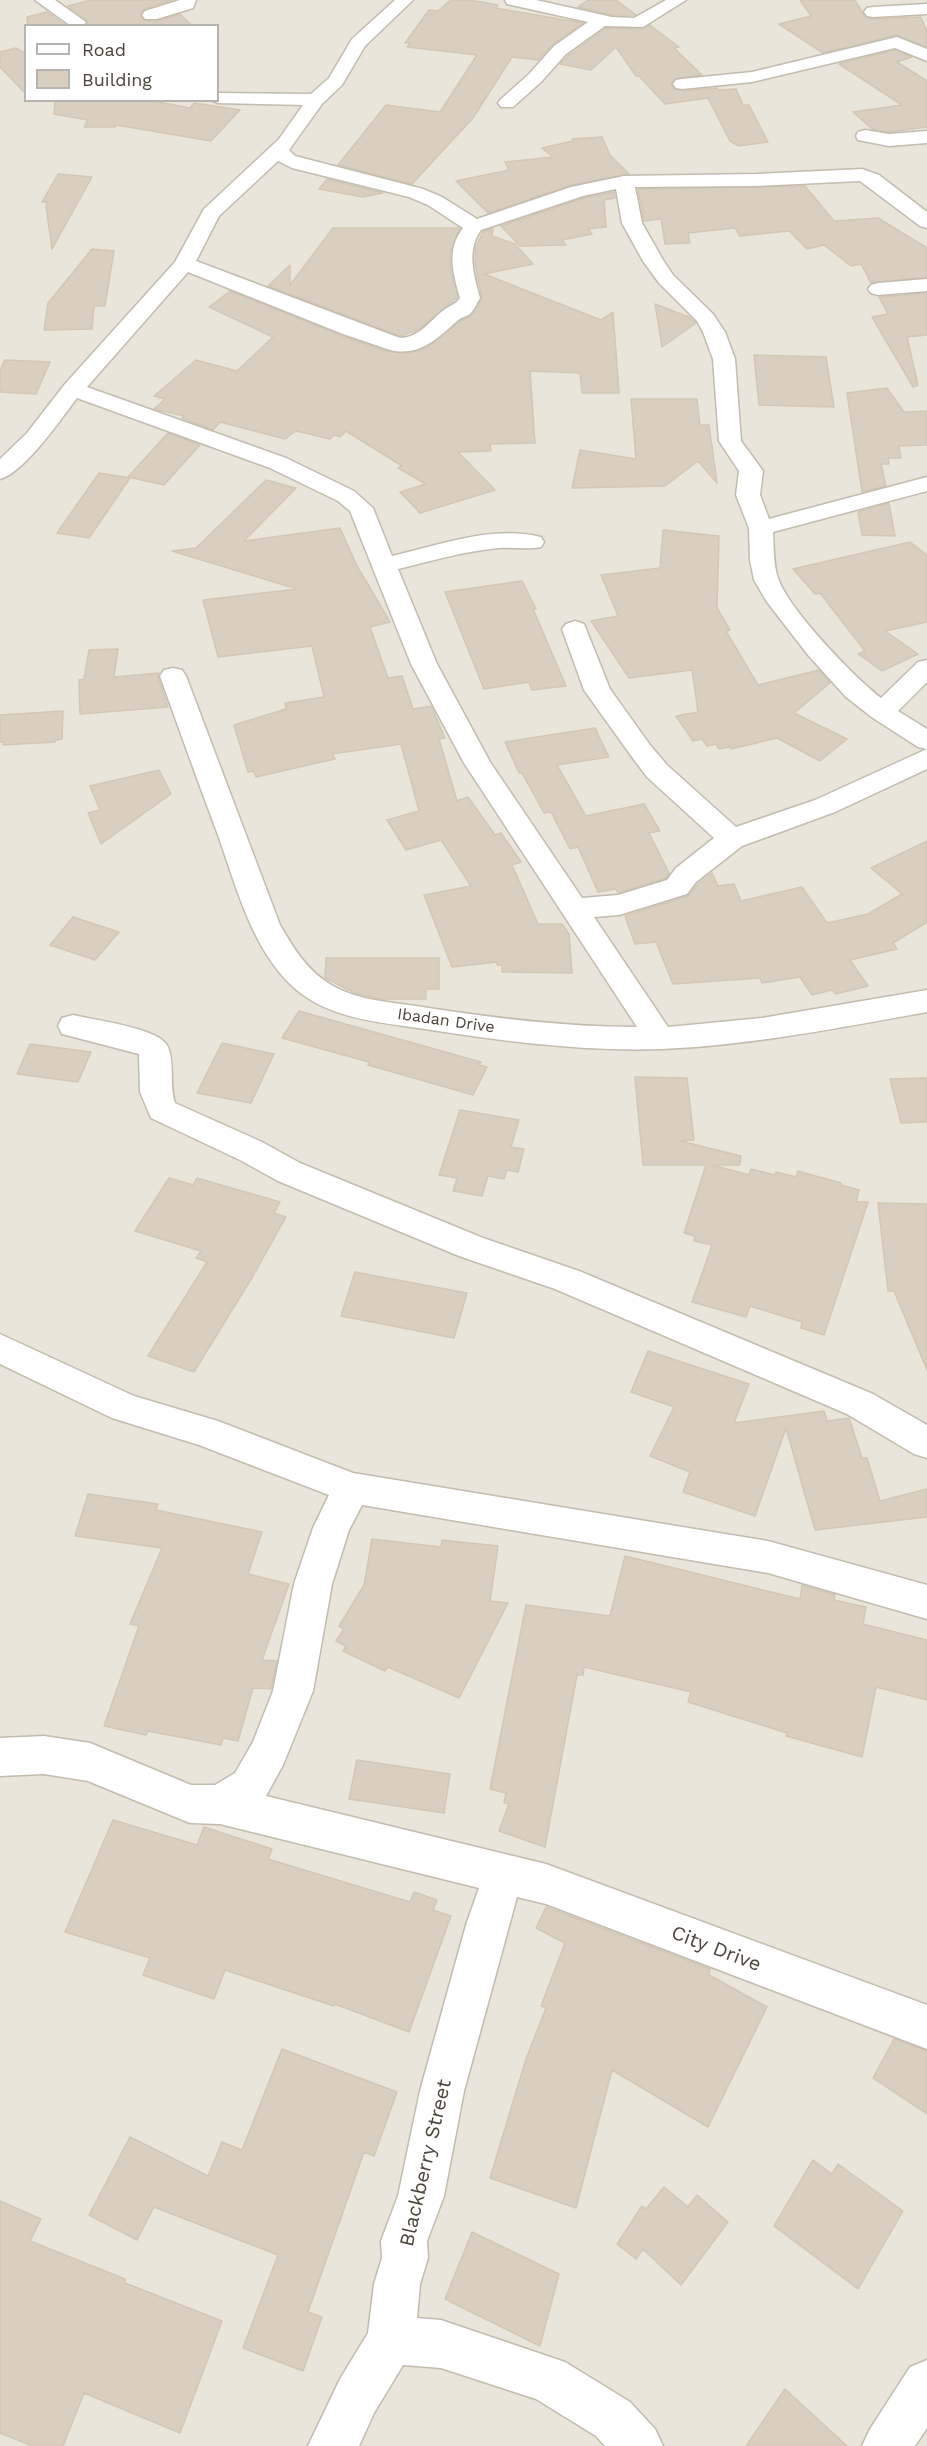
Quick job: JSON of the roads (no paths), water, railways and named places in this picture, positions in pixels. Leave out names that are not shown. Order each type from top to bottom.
[{"type":"street","points":[[44,0],[77,22]]},
{"type":"street","points":[[151,15],[187,4],[188,0]]},
{"type":"street","points":[[0,472],[35,438],[73,389],[184,264],[211,213],[278,150],[316,100],[336,81],[358,43],[405,0]]},
{"type":"street","points":[[513,0],[602,20],[637,23],[678,0]]},
{"type":"street","points":[[873,12],[927,9]]},
{"type":"street","points":[[507,103],[535,78],[560,50],[602,20]]},
{"type":"street","points":[[682,84],[752,77],[897,42],[927,56]]},
{"type":"street","points":[[219,98],[316,100]]},
{"type":"street","points":[[865,136],[889,140],[927,137]]},
{"type":"street","points":[[278,150],[288,160],[299,164],[435,201],[474,226]]},
{"type":"street","points":[[184,264],[241,284],[371,337],[405,346],[426,337],[444,324],[452,314],[463,309],[470,297],[461,265],[466,237],[474,226],[578,191],[624,182],[862,176],[873,179],[927,222]]},
{"type":"street","points":[[624,182],[632,224],[666,279],[706,318],[724,359],[730,441],[751,471],[748,495],[761,528],[762,561],[766,580],[778,602],[855,691],[882,712],[927,741]]},
{"type":"street","points":[[878,289],[927,285]]},
{"type":"street","points":[[73,389],[278,463],[346,496],[361,508],[424,664],[477,763],[660,1038]]},
{"type":"street","points":[[761,528],[927,484]]},
{"type":"street","points":[[383,565],[477,544],[498,541],[532,542]]},
{"type":"street","points":[[575,629],[597,690],[642,751],[657,771],[732,839]]},
{"type":"street","points":[[882,712],[927,668]]},
{"type":"street","name":"Ibadan Drive","points":[[172,676],[265,925],[282,956],[300,979],[334,1001],[358,1008],[533,1034],[660,1038],[800,1023],[927,1001]]},
{"type":"street","points":[[574,909],[619,905],[677,886],[686,875],[732,839],[825,806],[927,758]]},
{"type":"street","points":[[73,1026],[143,1042],[153,1049],[156,1092],[162,1110],[251,1151],[289,1172],[471,1247],[567,1280],[860,1404],[927,1443]]},
{"type":"street","points":[[0,1348],[125,1408],[206,1432],[352,1488],[768,1557],[927,1602]]},
{"type":"street","points":[[220,1805],[249,1786],[269,1752],[293,1691],[313,1584],[331,1528],[352,1488]]},
{"type":"street","name":"City Drive","points":[[0,1757],[44,1755],[90,1762],[190,1804],[220,1805],[546,1884],[927,2027]]},
{"type":"street","name":"Blackberry Street","points":[[333,2446],[357,2396],[391,2340],[397,2284],[405,2258],[404,2241],[421,2196],[442,2091],[487,1925],[505,1873]]},
{"type":"street","points":[[391,2340],[441,2344],[548,2379],[613,2419],[638,2446]]},
{"type":"street","points":[[887,2446],[927,2384]]}]
